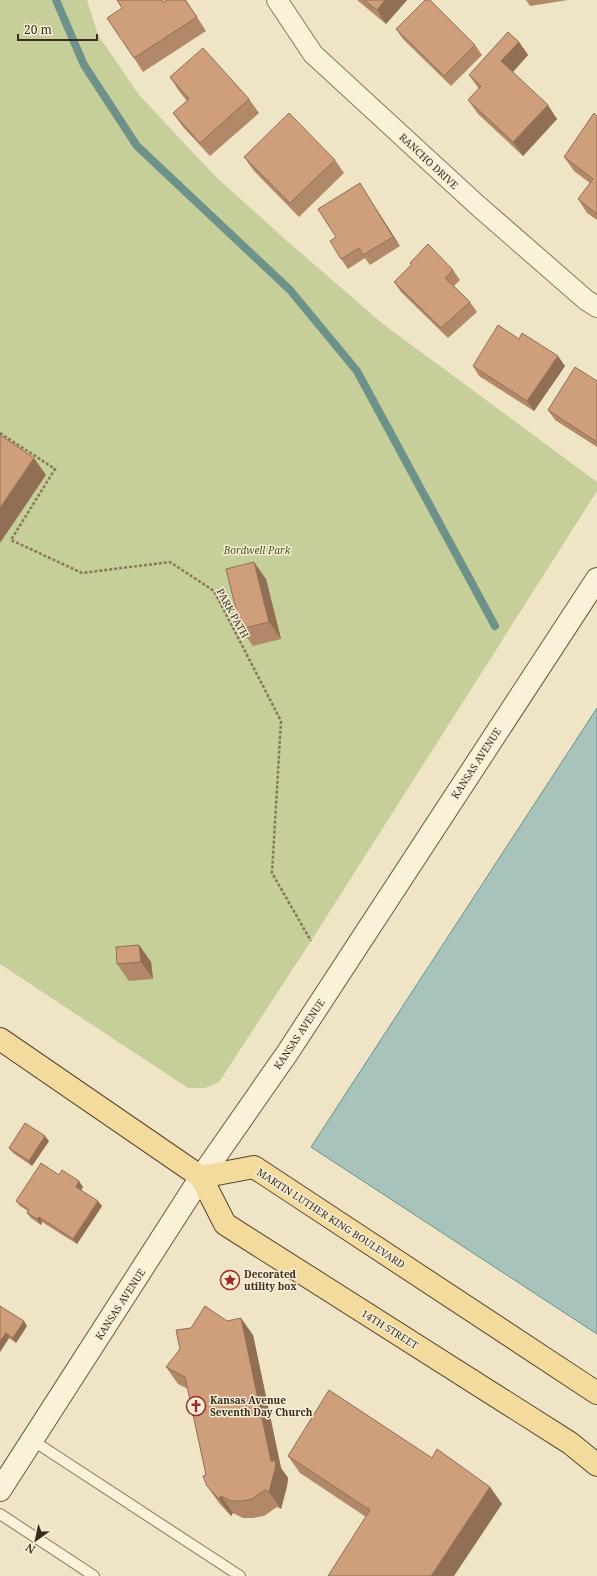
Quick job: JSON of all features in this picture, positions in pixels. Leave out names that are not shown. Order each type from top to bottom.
[{"type":"main road","points":[[0,1040],[202,1177]]},
{"type":"main road","name":"MARTIN LUTHER KING BOULEVARD","points":[[202,1177],[254,1167],[597,1393]]},
{"type":"main road","name":"14TH STREET","points":[[202,1177],[225,1224],[570,1443],[597,1465]]},
{"type":"street","name":"RANCHO DRIVE","points":[[277,0],[312,54],[476,204],[586,300],[597,307]]},
{"type":"street","name":"KANSAS AVENUE","points":[[0,1490],[202,1177],[288,1052],[597,579]]},
{"type":"lane","points":[[32,1440],[240,1576]]},
{"type":"lane","points":[[0,1514],[94,1576]]},
{"type":"path","name":"PARK PATH","points":[[0,433],[55,469],[10,540],[82,573],[170,562],[214,591],[282,721],[272,873],[311,941]]},
{"type":"green space","name":"Bordwell Park","points":[[0,0],[87,0],[98,35],[139,95],[215,176],[383,324],[597,482],[597,491],[311,941],[219,1082],[205,1088],[188,1088],[0,964]]},
{"type":"water","points":[[597,708],[597,1334],[311,1147]]},
{"type":"building","points":[[117,0],[162,0],[163,2],[167,0],[185,0],[197,17],[134,58],[107,18],[122,8]]},
{"type":"building","points":[[364,0],[385,0],[377,10]]},
{"type":"building","points":[[425,0],[430,0],[475,45],[444,76],[396,29]]},
{"type":"building","points":[[508,32],[519,42],[501,61],[548,105],[513,142],[468,100],[481,86],[469,75]]},
{"type":"building","points":[[203,48],[249,99],[200,143],[173,113],[189,99],[170,77]]},
{"type":"building","points":[[289,113],[335,160],[290,203],[244,157]]},
{"type":"building","points":[[594,113],[597,116],[597,214],[578,199],[593,179],[564,157]]},
{"type":"building","points":[[360,183],[393,237],[363,255],[359,248],[341,259],[330,241],[336,237],[318,209]]},
{"type":"building","points":[[428,244],[453,270],[445,278],[470,302],[441,328],[394,282],[412,264],[410,263]]},
{"type":"building","points":[[498,325],[519,339],[522,333],[558,356],[527,401],[473,366]]},
{"type":"building","points":[[575,367],[597,381],[597,442],[548,410]]},
{"type":"building","points":[[0,435],[34,458],[0,508]]},
{"type":"building","points":[[254,562],[269,622],[241,629],[226,569]]},
{"type":"building","points":[[139,945],[141,962],[117,964],[116,947]]},
{"type":"building","points":[[25,1123],[45,1136],[29,1161],[9,1148]]},
{"type":"building","points":[[41,1163],[59,1175],[62,1170],[79,1181],[76,1187],[98,1201],[73,1239],[39,1217],[37,1219],[27,1213],[29,1210],[16,1201]]},
{"type":"building","points":[[0,1306],[24,1321],[13,1338],[6,1333],[0,1341]]},
{"type":"building","points":[[205,1306],[227,1321],[241,1318],[271,1461],[276,1461],[269,1492],[265,1490],[252,1499],[231,1501],[221,1496],[219,1499],[207,1486],[203,1476],[206,1475],[185,1377],[166,1367],[180,1349],[176,1330],[191,1328]]},
{"type":"building","points":[[329,1390],[432,1458],[437,1449],[490,1487],[431,1576],[328,1576],[370,1510],[288,1456]]},
{"type":"waterway","points":[[56,0],[84,65],[137,146],[290,290],[357,371],[495,626]]},
{"type":"place","name":"Decorated utility box","points":[[230,1280]]},
{"type":"place","name":"Kansas Avenue Seventh Day Church","points":[[196,1406]]}]
